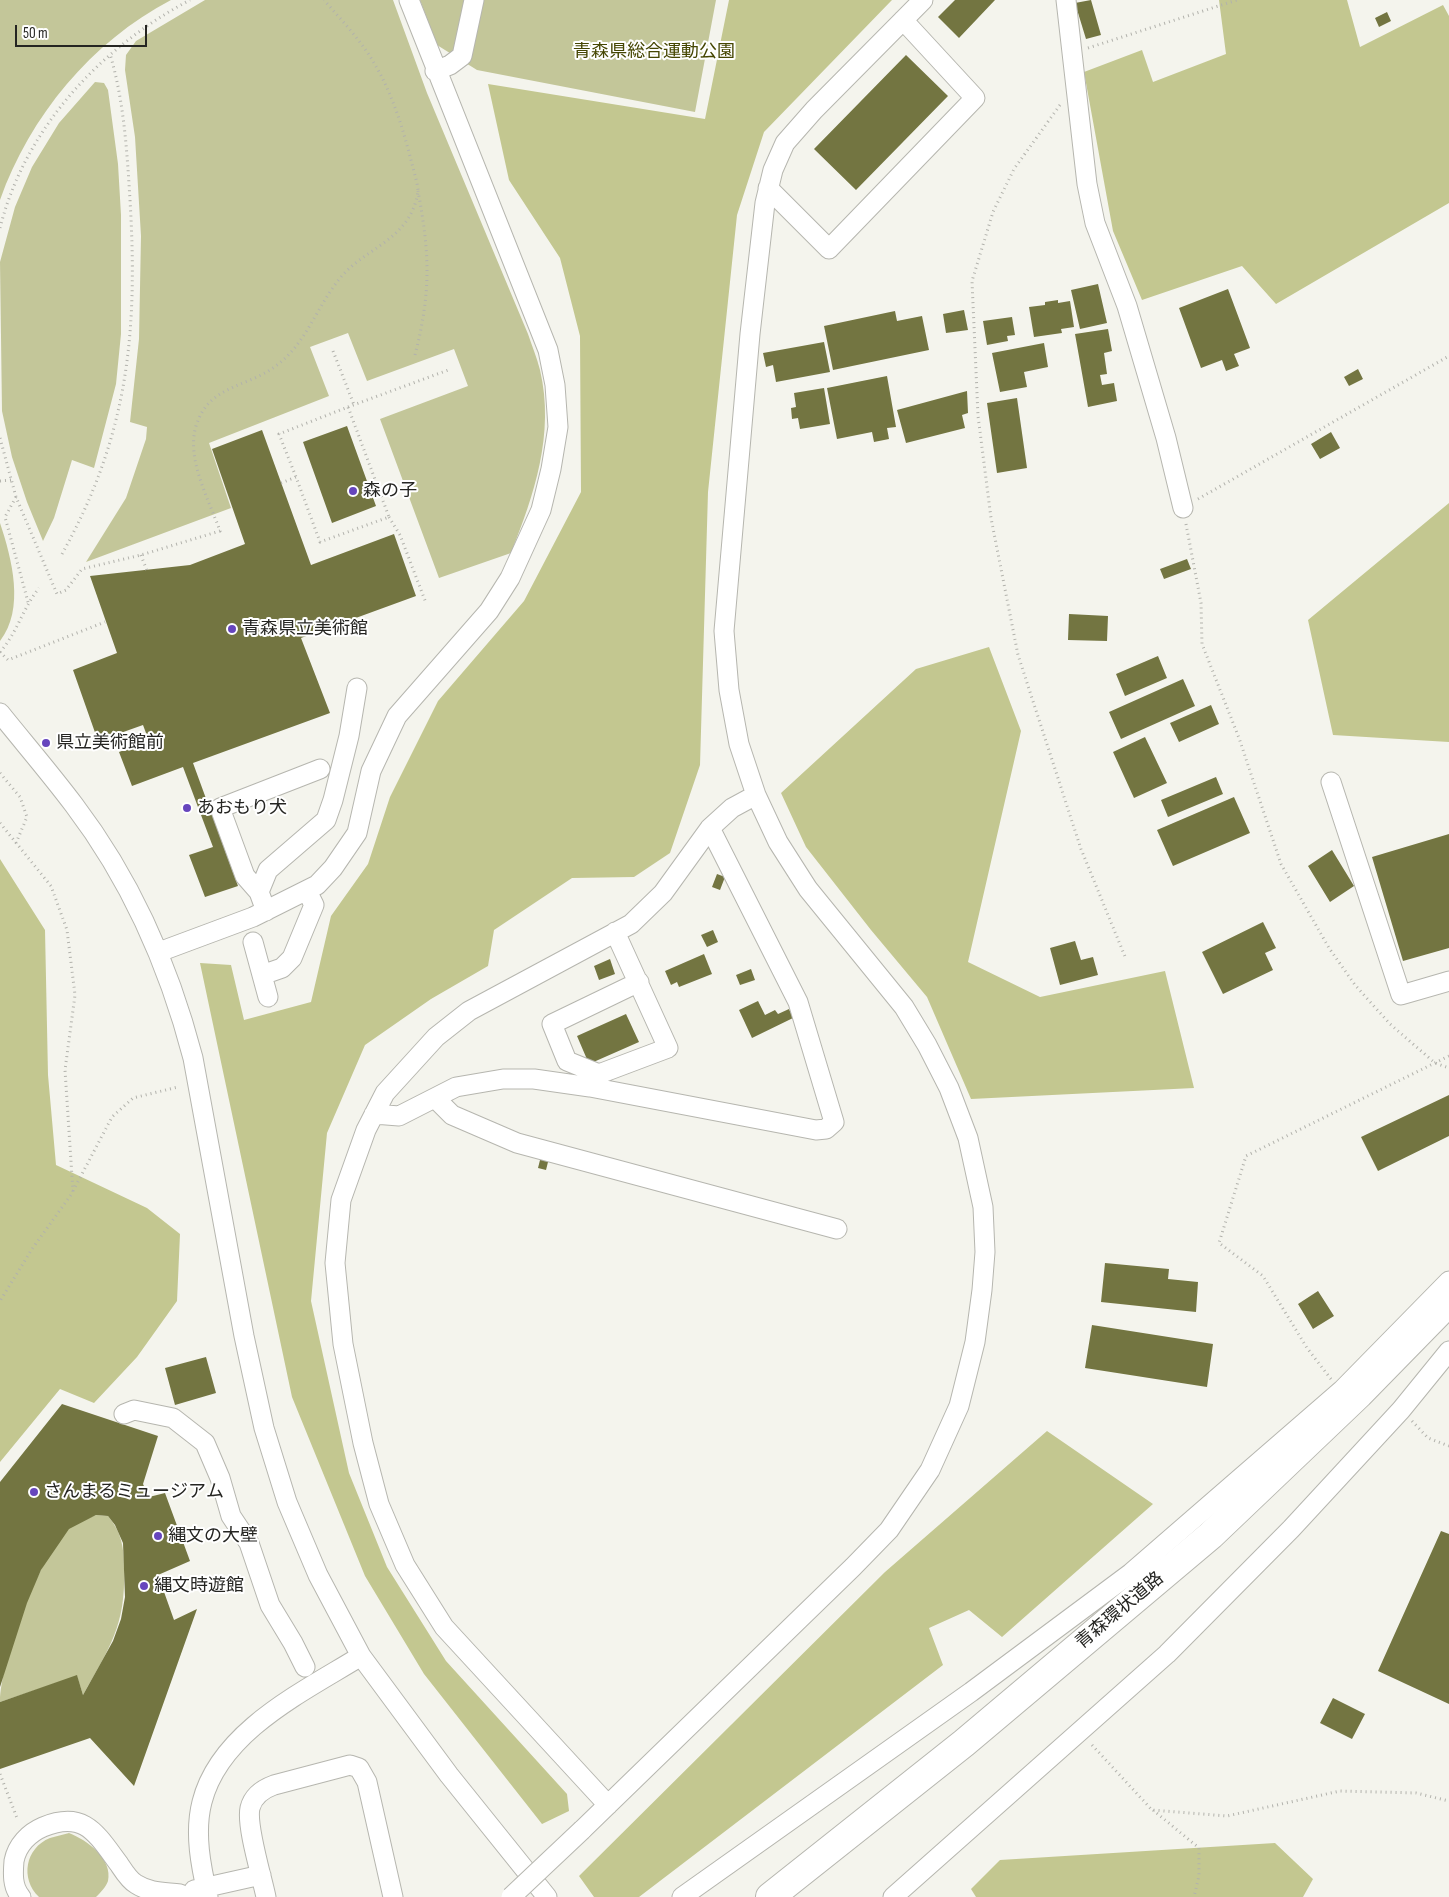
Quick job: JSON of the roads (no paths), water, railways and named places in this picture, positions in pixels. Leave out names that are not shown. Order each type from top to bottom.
[{"type":"highway","name":"青森環状道路","points":[[770,1897],[964,1743],[1210,1535],[1359,1394],[1449,1302]]},
{"type":"street","points":[[159,952],[266,911],[317,885],[333,868],[357,834],[371,771],[397,716],[474,629],[510,578],[541,510],[551,469],[558,427],[555,385],[548,350],[409,0]]},
{"type":"street","points":[[436,71],[450,65],[462,56],[474,0]]},
{"type":"street","points":[[511,1897],[608,1806],[889,1530],[930,1470],[959,1406],[975,1342],[985,1252],[984,1207],[968,1138],[949,1088],[927,1045],[904,1007],[808,889],[778,842],[756,796],[739,744],[729,690],[724,631],[750,334],[765,203],[773,170],[785,143],[814,110],[923,0]]},
{"type":"street","points":[[1066,0],[1087,184],[1095,223],[1127,306],[1166,438],[1183,508]]},
{"type":"street","points":[[768,188],[829,249],[975,98],[903,20]]},
{"type":"street","points":[[259,892],[268,870],[326,820],[349,736],[357,688]]},
{"type":"street","points":[[2,715],[75,806],[132,896],[159,952],[183,1019],[193,1058],[244,1336],[264,1428],[287,1502],[318,1575],[361,1656],[449,1775],[547,1897]]},
{"type":"street","points":[[266,911],[259,892],[245,876],[220,808],[320,769]]},
{"type":"street","points":[[1331,782],[1400,995],[1449,981]]},
{"type":"street","points":[[608,1806],[444,1627],[405,1565],[379,1504],[363,1444],[343,1344],[335,1263],[341,1200],[366,1130],[385,1093],[430,1044],[470,1011],[630,924],[663,893],[710,828],[732,808],[756,796]]},
{"type":"street","points":[[374,1114],[399,1116],[456,1087],[503,1079],[534,1078],[590,1086],[816,1130],[826,1130],[834,1122],[798,1002],[710,828]]},
{"type":"street","points":[[262,975],[282,968],[292,958],[314,905],[307,891]]},
{"type":"street","points":[[615,932],[639,982],[668,1048],[599,1074],[567,1061],[552,1024],[639,982]]},
{"type":"street","points":[[253,942],[268,997]]},
{"type":"street","points":[[435,1098],[452,1115],[517,1143],[838,1229]]},
{"type":"street","points":[[682,1897],[971,1692],[1131,1573],[1342,1390],[1449,1281]]},
{"type":"street","points":[[893,1897],[1167,1654],[1291,1529],[1401,1410],[1449,1350]]},
{"type":"street","points":[[124,1414],[134,1410],[173,1418],[204,1443],[220,1478],[231,1516],[249,1543],[270,1605],[305,1667]]},
{"type":"street","points":[[206,1892],[198,1836],[202,1802],[214,1774],[230,1749],[254,1726],[361,1656]]},
{"type":"street","points":[[266,1897],[250,1821],[250,1808],[256,1797],[263,1789],[274,1785],[350,1765],[359,1768],[367,1782],[393,1897]]},
{"type":"street","points":[[20,1897],[12,1875],[15,1855],[22,1844],[32,1832],[71,1819],[86,1825],[104,1844],[134,1883],[150,1891],[175,1895],[206,1892],[261,1875]]},
{"type":"place","name":"森の子","points":[[353,491]]},
{"type":"place","name":"青森県立美術館","points":[[232,629]]},
{"type":"place","name":"県立美術館前","points":[[46,743]]},
{"type":"place","name":"あおもり犬","points":[[187,808]]},
{"type":"place","name":"さんまるミュージアム","points":[[34,1492]]},
{"type":"place","name":"縄文の大壁","points":[[158,1536]]},
{"type":"place","name":"縄文時遊館","points":[[144,1586]]},
{"type":"park label","name":"青森県総合運動公園","points":[[654,52]]}]
